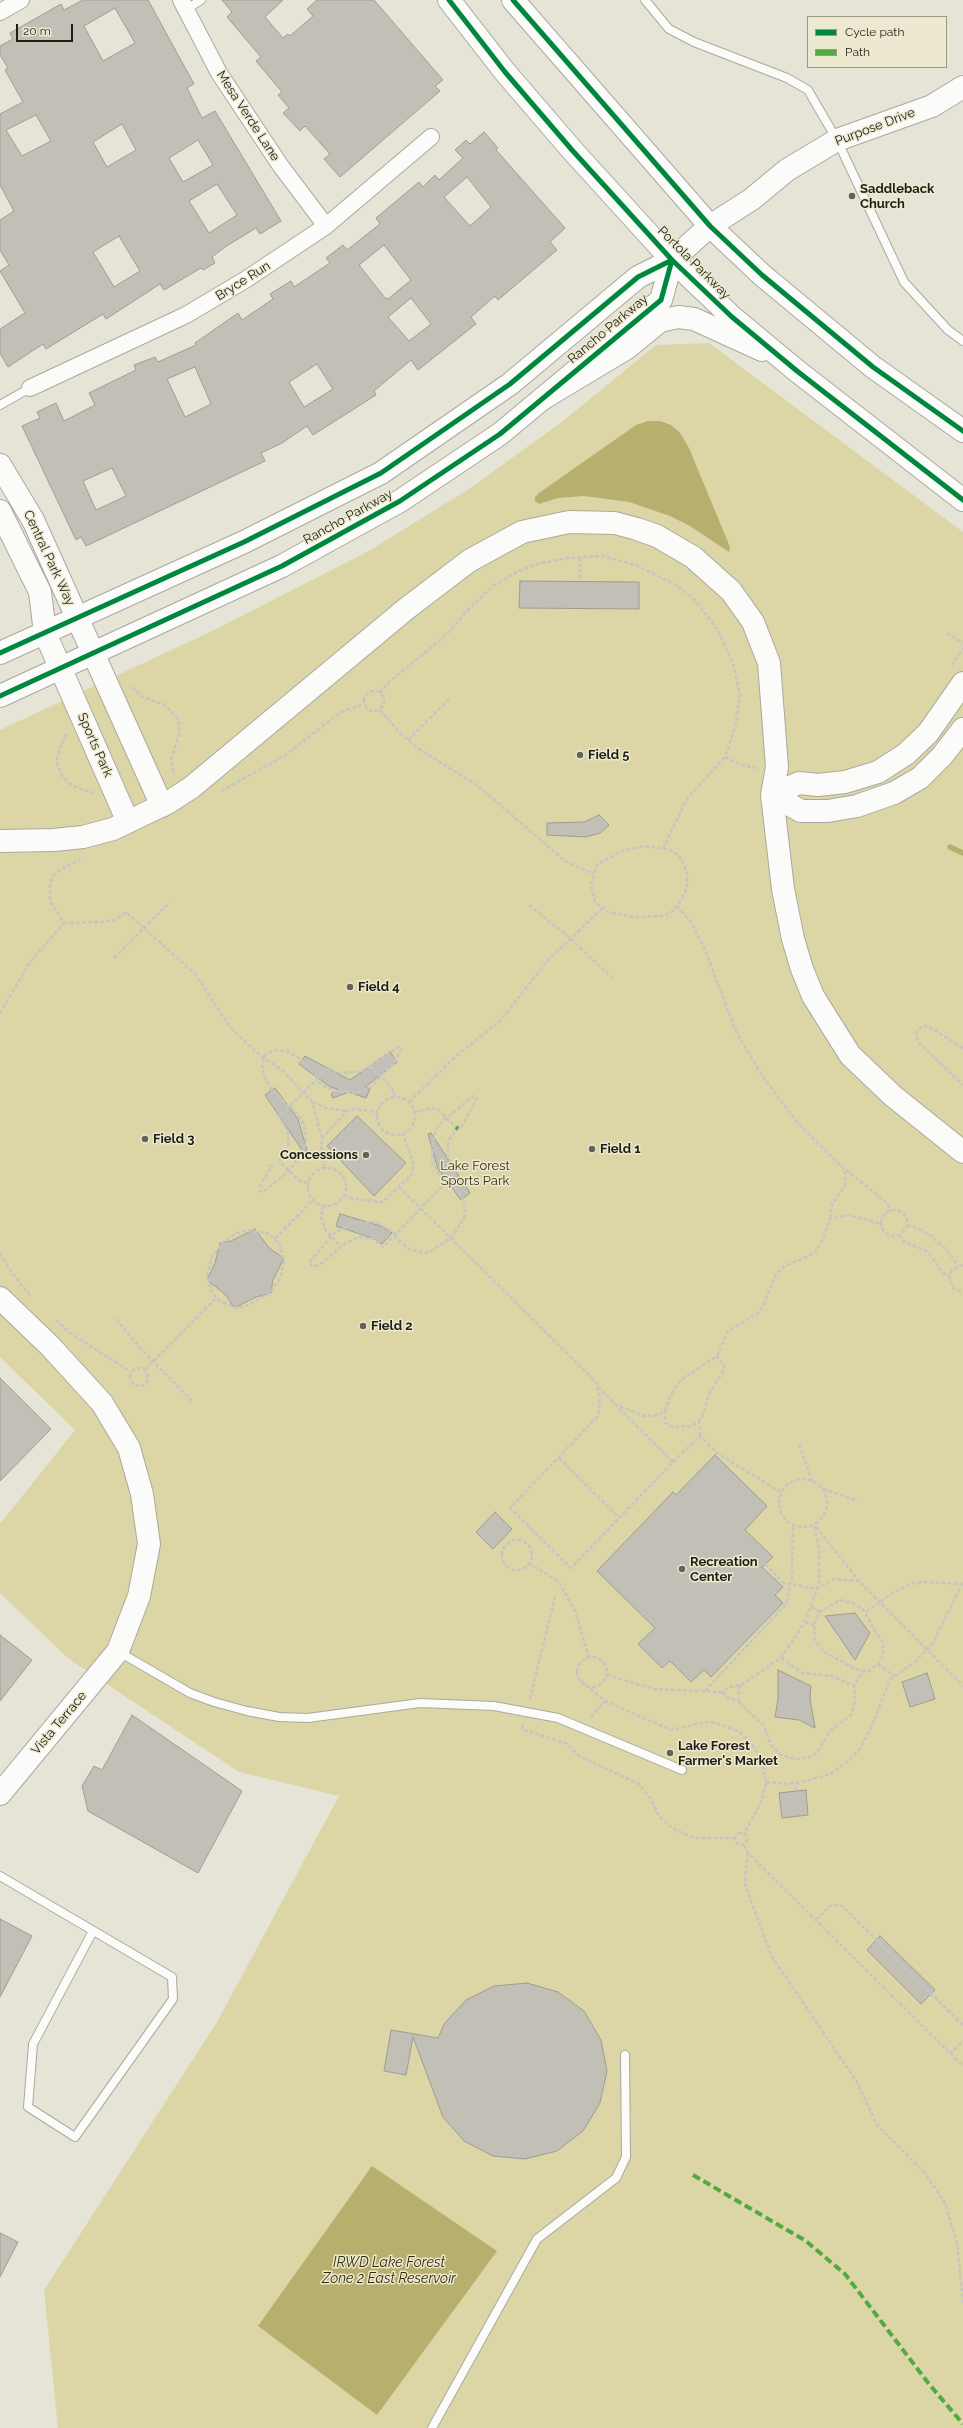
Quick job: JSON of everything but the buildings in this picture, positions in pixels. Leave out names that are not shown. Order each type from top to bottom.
[{"type":"main road","name":"Portola Parkway","points":[[449,0],[531,102],[672,260],[732,317],[783,359],[963,500]]},
{"type":"main road","points":[[513,0],[710,226],[762,275],[873,367],[963,431]]},
{"type":"main road","name":"Purpose Drive","points":[[710,226],[752,199],[787,170],[837,140],[932,106],[963,87]]},
{"type":"main road","name":"Rancho Parkway","points":[[0,654],[244,542],[381,473],[510,384],[638,276],[672,260],[710,226]]},
{"type":"main road","name":"Rancho Parkway","points":[[0,696],[282,566],[400,501],[500,434],[661,300],[672,260]]},
{"type":"main road","points":[[542,399],[627,348],[660,321],[678,317],[694,319],[783,359]]},
{"type":"main road","name":"Central Park Way","points":[[0,465],[33,520],[92,654]]},
{"type":"main road","name":"Central Park Way","points":[[0,511],[40,592],[45,633],[61,668]]},
{"type":"main road","points":[[0,842],[54,840],[83,837],[113,829],[162,806],[192,787],[400,614],[468,561],[522,532],[544,525],[569,522],[615,523],[657,536],[693,557],[731,591],[753,622],[769,663],[777,767],[772,795],[783,889],[793,939],[813,996],[850,1055],[872,1077],[963,1152]]},
{"type":"main road","points":[[92,654],[162,806]]},
{"type":"main road","name":"Sports Park","points":[[61,668],[128,822]]},
{"type":"main road","points":[[772,795],[799,783],[818,785],[845,782],[878,772],[906,754],[928,733],[956,678]]},
{"type":"main road","points":[[772,795],[801,811],[828,811],[857,806],[894,793],[920,778],[942,756],[963,728]]},
{"type":"main road","name":"Vista Terrace","points":[[0,1298],[50,1346],[102,1403],[129,1448],[142,1494],[149,1544],[139,1596],[118,1651],[0,1794]]},
{"type":"street","points":[[0,12],[21,0]]},
{"type":"street","name":"Mesa Verde Lane","points":[[183,5],[219,73],[280,165],[326,226]]},
{"type":"street","name":"Bryce Run","points":[[30,388],[150,332],[211,301],[290,252],[326,226],[431,137]]},
{"type":"lane","points":[[183,5],[201,0]]},
{"type":"lane","points":[[645,0],[669,29],[694,42],[787,78],[808,90],[837,140],[904,282],[948,330],[963,341]]},
{"type":"lane","points":[[0,405],[30,388]]},
{"type":"lane","points":[[118,1651],[166,1680],[214,1702],[279,1716],[336,1715],[420,1703],[466,1704],[526,1711],[574,1724],[682,1770]]},
{"type":"lane","points":[[0,1876],[172,1977],[173,1999],[75,2137],[28,2107],[32,2044],[93,1931]]},
{"type":"lane","points":[[432,2428],[536,2239],[616,2178],[626,2157],[625,2055]]},
{"type":"path","points":[[380,692],[389,682],[444,637],[468,610],[493,586],[517,572],[537,564],[580,557],[603,556],[638,566],[676,585],[693,598],[718,630],[733,664],[740,695],[735,728],[725,757],[688,797],[663,848]]},
{"type":"path","points":[[580,557],[580,581]]},
{"type":"path","points":[[947,633],[963,643]]},
{"type":"path","points":[[956,678],[963,648]]},
{"type":"path","points":[[130,684],[142,697],[165,705],[178,720],[180,732],[171,761],[175,781]]},
{"type":"path","points":[[380,692],[369,692],[364,697],[364,704],[370,711],[380,710]]},
{"type":"path","points":[[380,692],[384,700],[380,710]]},
{"type":"path","points":[[408,740],[449,698]]},
{"type":"path","points":[[215,794],[284,756],[341,712],[364,704]]},
{"type":"path","points":[[380,710],[408,740],[425,753],[478,786],[532,835],[565,861],[594,874]]},
{"type":"path","points":[[67,730],[57,757],[57,763],[62,776],[73,786],[96,795]]},
{"type":"path","points":[[725,757],[750,767],[777,767]]},
{"type":"path","points":[[645,846],[663,848],[681,858],[687,873],[687,888],[673,911],[663,916],[620,916],[603,908],[595,902],[591,884],[594,874],[597,865],[621,851],[645,846]]},
{"type":"path","points":[[64,923],[50,901],[50,883],[61,869],[82,858]]},
{"type":"path","points":[[114,958],[170,902]]},
{"type":"path","points":[[529,905],[570,938],[612,978]]},
{"type":"path","points":[[677,906],[691,922],[704,947],[737,1034],[763,1077],[797,1122],[845,1170],[886,1202],[892,1211]]},
{"type":"path","points":[[409,1102],[455,1057],[500,1021],[548,960],[603,908]]},
{"type":"path","points":[[0,1014],[30,962],[64,923],[115,920],[126,912],[195,974],[230,1027],[264,1057],[283,1071],[312,1102],[325,1108],[347,1111],[354,1109],[378,1112]]},
{"type":"path","points":[[963,1048],[928,1026],[919,1028],[916,1033],[918,1042],[963,1085]]},
{"type":"path","points":[[269,1166],[272,1166],[260,1186],[260,1191],[263,1192],[289,1171],[297,1162],[306,1140],[302,1120],[289,1106],[271,1088],[265,1078],[262,1065],[264,1057],[271,1051],[289,1052],[317,1078],[326,1088],[336,1091],[355,1093],[369,1088],[381,1077],[402,1052],[401,1047],[398,1047],[360,1072],[334,1073],[328,1067],[317,1078],[289,1106],[279,1117],[288,1132],[288,1145],[279,1161],[289,1171],[299,1180],[308,1183]]},
{"type":"path","points":[[370,1066],[394,1092],[394,1097]]},
{"type":"path","points":[[447,1118],[437,1128],[431,1150],[432,1162],[446,1183],[458,1191],[465,1211],[460,1225],[451,1238],[431,1251],[423,1253],[409,1249],[395,1235],[376,1222],[364,1221],[342,1227],[330,1236],[310,1261],[311,1266],[328,1259],[351,1239],[366,1237],[374,1239],[383,1247],[395,1235],[421,1208],[446,1183],[458,1170],[448,1158],[448,1143],[478,1100],[476,1097],[472,1096],[447,1118]]},
{"type":"path","points":[[394,1097],[409,1102],[414,1112],[414,1123],[411,1129],[403,1134],[394,1135],[383,1130],[377,1120],[378,1112],[382,1103],[394,1097]]},
{"type":"path","points":[[312,1102],[322,1138],[320,1153],[325,1168]]},
{"type":"path","points":[[414,1112],[431,1108],[438,1110],[456,1127]]},
{"type":"path","points":[[322,1138],[347,1111]]},
{"type":"path","points":[[344,1195],[353,1199],[383,1202],[412,1174],[413,1162],[403,1134]]},
{"type":"path","points":[[325,1168],[335,1169],[344,1178],[346,1184],[344,1195],[334,1204],[323,1205],[313,1200],[308,1192],[308,1183],[312,1173],[325,1168]]},
{"type":"path","points":[[614,1403],[629,1412],[644,1416],[658,1415],[665,1410],[681,1380],[717,1356],[728,1331],[758,1313],[764,1306],[776,1274],[783,1267],[816,1251],[821,1243],[830,1219],[832,1204],[846,1181],[845,1170]]},
{"type":"path","points":[[399,1187],[591,1376],[597,1386],[673,1462]]},
{"type":"path","points":[[275,1239],[313,1200]]},
{"type":"path","points":[[323,1205],[321,1217],[326,1231],[341,1247]]},
{"type":"path","points":[[892,1211],[902,1213],[907,1220],[907,1225],[904,1232],[899,1235],[888,1235],[884,1232],[881,1224],[883,1216],[892,1211]]},
{"type":"path","points":[[830,1219],[849,1215],[881,1224]]},
{"type":"path","points":[[907,1225],[918,1228],[931,1236],[949,1252],[958,1266]]},
{"type":"path","points":[[247,1230],[267,1233],[275,1239],[280,1245],[284,1262],[280,1279],[270,1293],[255,1303],[237,1308],[221,1302],[216,1298],[208,1284],[207,1275],[212,1257],[223,1242],[237,1232],[247,1230]]},
{"type":"path","points":[[899,1235],[904,1242],[922,1248],[929,1253],[943,1273],[950,1275]]},
{"type":"path","points":[[0,1253],[13,1275],[37,1304]]},
{"type":"path","points":[[963,1265],[952,1270],[950,1275],[951,1286],[963,1292]]},
{"type":"path","points":[[145,1370],[216,1298]]},
{"type":"path","points":[[51,1317],[70,1333],[131,1372]]},
{"type":"path","points":[[116,1319],[193,1402]]},
{"type":"path","points":[[717,1356],[724,1366],[723,1372],[710,1392],[700,1420],[700,1436],[717,1453],[782,1493]]},
{"type":"path","points":[[138,1367],[145,1370],[148,1374],[148,1380],[141,1386],[135,1385],[130,1381],[131,1372],[138,1367]]},
{"type":"path","points":[[597,1386],[600,1398],[598,1416],[510,1508],[571,1568],[700,1436]]},
{"type":"path","points":[[665,1410],[666,1423],[673,1427],[691,1426],[700,1420]]},
{"type":"path","points":[[799,1444],[812,1481]]},
{"type":"path","points":[[559,1458],[619,1518]]},
{"type":"path","points":[[822,1488],[827,1498],[827,1506],[821,1520],[807,1527],[794,1525],[781,1514],[779,1506],[782,1493],[789,1484],[796,1481],[812,1481],[822,1488],[858,1501]]},
{"type":"path","points":[[814,1524],[859,1581],[882,1602],[927,1651],[963,1686]]},
{"type":"path","points":[[722,1692],[729,1687],[741,1686],[781,1658],[805,1622],[817,1588],[819,1549],[814,1524]]},
{"type":"path","points":[[704,1691],[784,1608],[791,1584],[794,1525]]},
{"type":"path","points":[[513,1540],[527,1544],[531,1552],[529,1563],[518,1570],[509,1568],[502,1560],[505,1546],[513,1540]]},
{"type":"path","points":[[529,1563],[559,1582],[576,1611],[589,1658]]},
{"type":"path","points":[[765,1564],[784,1583],[817,1588],[833,1579],[859,1581]]},
{"type":"path","points":[[766,1782],[797,1783],[830,1774],[846,1763],[860,1749],[873,1723],[887,1684],[894,1676],[914,1663],[933,1643],[962,1584],[925,1582],[910,1584],[891,1594],[882,1602],[866,1612]]},
{"type":"path","points":[[555,1597],[522,1729],[566,1744],[578,1756],[639,1784],[647,1792],[659,1816],[673,1829],[696,1838],[735,1838],[738,1834],[744,1834]]},
{"type":"path","points":[[607,1675],[654,1689],[722,1692],[728,1697],[739,1702],[764,1726],[771,1745],[776,1751],[789,1758],[807,1758],[818,1753],[831,1730],[851,1715],[856,1701],[854,1686],[862,1672],[873,1668],[878,1664],[885,1650],[883,1642],[876,1633],[866,1612],[852,1603],[840,1600],[820,1612],[814,1625],[815,1640],[819,1646],[862,1672]]},
{"type":"path","points":[[811,1607],[820,1612]]},
{"type":"path","points":[[805,1622],[814,1625]]},
{"type":"path","points":[[581,1681],[593,1687],[602,1683],[607,1675],[607,1670],[603,1662],[599,1659],[589,1658],[578,1668],[581,1681],[603,1700],[671,1730],[706,1722],[728,1726],[738,1731],[760,1757],[766,1782],[762,1800],[744,1834]]},
{"type":"path","points":[[781,1658],[803,1673],[836,1677],[854,1686]]},
{"type":"path","points":[[878,1664],[894,1676]]},
{"type":"path","points":[[739,1702],[738,1696],[741,1686]]},
{"type":"path","points":[[794,1791],[797,1783]]},
{"type":"path","points":[[744,1834],[747,1839],[744,1845]]},
{"type":"path","points":[[735,1838],[737,1844],[744,1845]]},
{"type":"path","points":[[744,1845],[748,1853],[963,2066]]},
{"type":"path","points":[[748,1853],[745,1879],[746,1888],[772,1957],[856,2082],[877,2125],[923,2171],[944,2201],[957,2242],[963,2303]]},
{"type":"path","points":[[816,1920],[830,1906],[841,1905],[963,2025]]},
{"type":"path","points":[[950,2054],[963,2041]]},
{"type":"green space","name":"Lake Forest Sports Park","points":[[709,343],[963,532],[963,2428],[58,2428],[44,2290],[217,2022],[339,1796],[239,1772],[69,1659],[0,1593],[0,1524],[75,1430],[0,1357],[0,730],[210,632],[367,552],[469,489],[563,421],[656,345]]},
{"type":"water","points":[[648,421],[660,421],[671,425],[680,433],[689,448],[730,547],[729,552],[690,526],[670,516],[629,502],[584,496],[558,498],[539,504],[535,501],[535,497],[539,493],[636,425]]},
{"type":"water","name":"IRWD Lake Forest Zone 2 East Reservoir","points":[[372,2166],[497,2251],[377,2415],[258,2326]]},
{"type":"waterway","points":[[950,847],[963,853]]},
{"type":"marked path","points":[[693,2175],[806,2241],[845,2274],[929,2384],[963,2424]]},
{"type":"cycle path","points":[[449,0],[505,72],[572,150],[672,260],[732,317],[797,371],[963,500]]},
{"type":"cycle path","points":[[513,0],[710,226],[762,275],[873,367],[963,431]]},
{"type":"cycle path","points":[[0,653],[244,542],[381,473],[510,384],[638,277],[672,260]]},
{"type":"cycle path","points":[[0,696],[282,566],[400,501],[500,434],[661,300],[672,260]]},
{"type":"place","name":"Saddleback Church","points":[[852,196]]},
{"type":"place","name":"Field 5","points":[[580,755]]},
{"type":"place","name":"Field 4","points":[[350,987]]},
{"type":"place","name":"Field 3","points":[[145,1139]]},
{"type":"place","name":"Field 1","points":[[592,1149]]},
{"type":"place","name":"Concessions","points":[[366,1155]]},
{"type":"place","name":"Field 2","points":[[363,1326]]},
{"type":"place","name":"Recreation Center","points":[[682,1569]]},
{"type":"place","name":"Lake Forest Farmer's Market","points":[[670,1753]]}]
